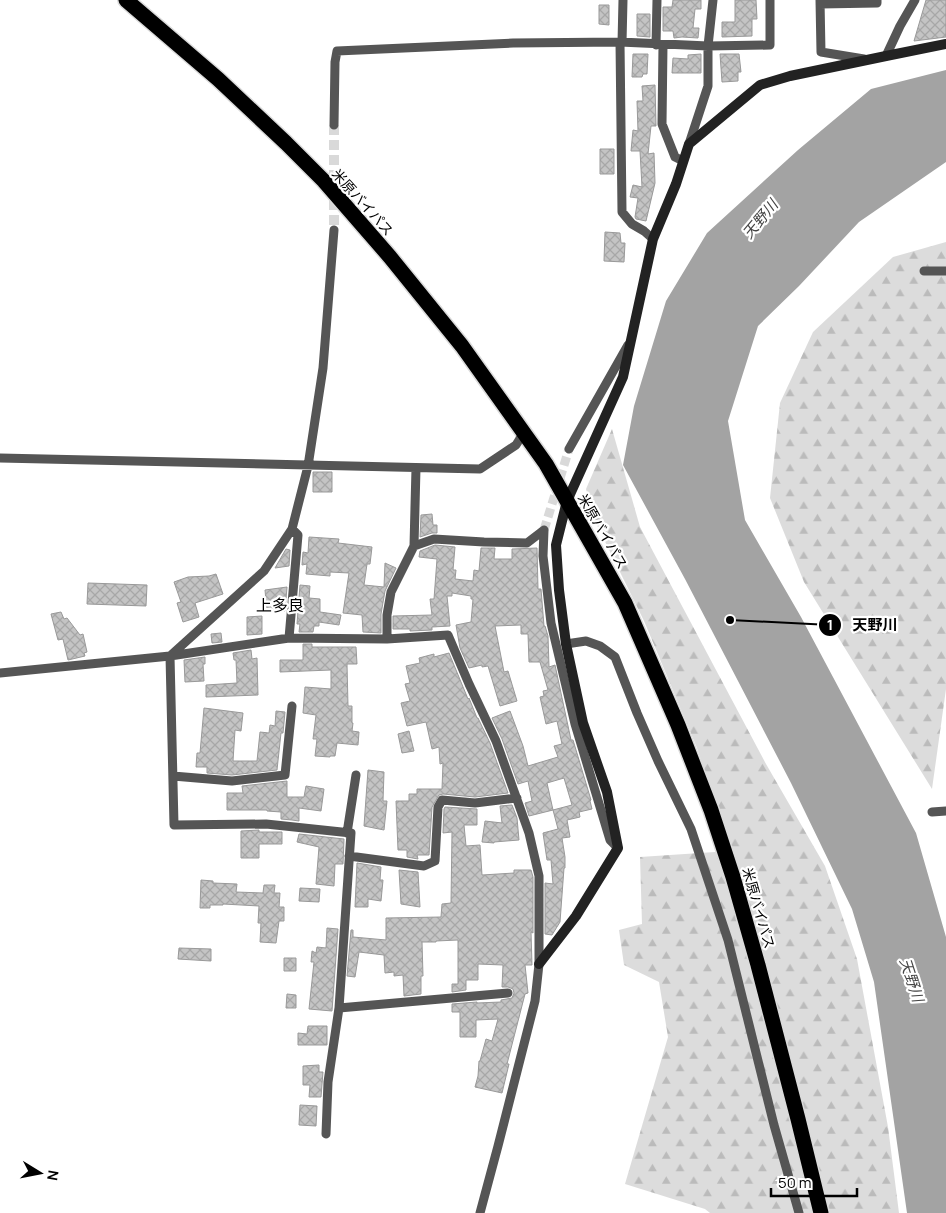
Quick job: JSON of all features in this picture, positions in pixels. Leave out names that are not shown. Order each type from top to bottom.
[{"type":"highway","name":"米原バイパス","points":[[126,0],[218,79],[324,181],[390,257],[462,346],[546,464],[625,603],[678,725],[711,810],[761,975],[821,1213]]},
{"type":"street","points":[[623,0],[621,43],[622,212],[632,224],[644,231],[653,240]]},
{"type":"street","points":[[657,0],[662,124],[675,157],[683,161]]},
{"type":"street","points":[[539,964],[576,916],[618,848],[607,792],[583,723],[566,644],[559,590],[556,545],[567,501],[623,377],[653,240],[676,184],[708,86],[708,46],[713,0]]},
{"type":"street","points":[[334,125],[335,62],[337,51],[513,43],[621,43],[708,46],[770,44],[770,0]]},
{"type":"street","points":[[866,60],[821,52],[820,2],[877,3],[877,0]]},
{"type":"street","points":[[886,56],[900,26],[916,0]]},
{"type":"street","points":[[689,144],[760,85],[790,76],[946,44]]},
{"type":"street","points":[[326,1134],[328,1082],[339,1008],[351,833],[266,824],[174,824],[170,656],[264,571],[292,529],[308,466],[323,368],[334,230]]},
{"type":"street","points":[[924,271],[946,271]]},
{"type":"street","points":[[570,449],[631,340]]},
{"type":"street","points":[[0,458],[480,469],[516,445],[524,432]]},
{"type":"street","points":[[388,639],[387,615],[390,592],[414,546],[416,468]]},
{"type":"street","points":[[289,638],[298,536],[292,529]]},
{"type":"street","points":[[414,546],[434,539],[527,543],[544,530],[544,556],[551,623],[574,724],[610,840],[618,848]]},
{"type":"street","points":[[0,673],[170,656],[289,638],[388,639],[448,635],[496,741],[529,833],[539,876],[539,964],[535,1001],[480,1213]]},
{"type":"street","points":[[566,644],[586,642],[600,646],[615,657],[658,761],[691,829],[728,940],[774,1125],[799,1213]]},
{"type":"street","points":[[173,776],[232,781],[285,775],[292,706]]},
{"type":"street","points":[[347,833],[356,775]]},
{"type":"street","points":[[349,856],[424,866],[435,861],[438,807],[442,800],[475,802],[517,798]]},
{"type":"street","points":[[932,812],[946,812]]},
{"type":"street","points":[[339,1008],[508,994]]},
{"type":"green space","points":[[946,242],[946,689],[932,789],[804,582],[770,498],[780,403],[813,332],[893,257]]},
{"type":"green space","points":[[612,429],[640,527],[766,764],[825,866],[857,959],[888,1127],[899,1213],[710,1213],[705,1209],[625,1184],[668,1037],[659,982],[624,965],[619,930],[642,924],[640,857],[730,851],[697,748],[644,621],[593,517],[586,489]]},
{"type":"water","points":[[946,70],[946,162],[859,222],[799,286],[758,326],[728,421],[745,520],[801,617],[916,833],[946,937],[946,1213],[907,1213],[874,982],[852,909],[791,783],[685,579],[623,465],[634,406],[666,301],[707,233],[798,150],[871,89]]},
{"type":"building","points":[[673,0],[701,0],[701,9],[695,9],[693,28],[699,28],[698,38],[674,38],[673,31],[663,31],[663,7],[672,7]]},
{"type":"building","points":[[735,0],[756,0],[757,19],[752,19],[752,36],[722,37],[722,22],[735,22]]},
{"type":"building","points":[[926,0],[946,0],[946,37],[914,41]]},
{"type":"building","points":[[599,5],[609,5],[609,25],[599,24]]},
{"type":"building","points":[[637,14],[650,14],[650,37],[637,36]]},
{"type":"building","points":[[633,54],[648,54],[647,74],[643,74],[642,77],[632,77]]},
{"type":"building","points":[[701,54],[701,73],[672,73],[673,58],[688,59],[688,55]]},
{"type":"building","points":[[720,54],[739,54],[741,72],[738,72],[738,81],[722,82]]},
{"type":"building","points":[[655,85],[656,126],[651,126],[648,154],[654,153],[655,183],[646,221],[636,219],[638,198],[630,197],[633,185],[642,187],[640,151],[631,151],[633,130],[638,131],[637,101],[643,101],[642,86]]},
{"type":"building","points":[[600,149],[614,149],[614,174],[600,174]]},
{"type":"building","points":[[605,232],[620,233],[621,243],[625,243],[624,262],[604,261]]},
{"type":"building","points":[[313,472],[332,472],[332,492],[313,492]]},
{"type":"building","points":[[432,514],[433,525],[437,525],[437,533],[420,537],[421,515]]},
{"type":"building","points":[[309,537],[339,539],[338,543],[372,547],[370,564],[367,564],[364,585],[384,587],[385,563],[396,568],[385,591],[381,614],[381,633],[363,632],[362,615],[343,613],[349,573],[330,572],[330,576],[306,574],[307,564],[302,565],[303,552],[308,553]]},
{"type":"building","points":[[435,545],[455,547],[453,570],[456,570],[455,579],[473,581],[474,570],[479,571],[481,548],[495,548],[494,559],[512,559],[512,549],[537,548],[538,589],[541,589],[544,626],[548,636],[549,667],[555,665],[571,740],[573,740],[592,809],[579,812],[580,817],[567,820],[570,837],[562,838],[565,868],[560,922],[552,935],[545,934],[545,883],[553,884],[551,860],[547,860],[543,833],[558,829],[553,810],[529,816],[525,803],[532,801],[528,781],[518,784],[502,739],[492,718],[510,711],[528,766],[558,757],[554,746],[562,744],[557,721],[546,724],[540,697],[544,696],[543,691],[548,690],[540,662],[529,662],[528,634],[521,634],[521,625],[495,626],[504,672],[508,671],[517,701],[500,706],[488,666],[482,667],[482,665],[469,668],[460,648],[456,625],[471,622],[473,599],[471,599],[471,596],[452,593],[452,596],[447,596],[450,626],[432,627],[432,630],[410,631],[410,629],[393,629],[393,616],[432,615],[430,599],[434,599],[437,559],[419,557],[420,551]],"holes":[[[564,778],[572,805],[553,810],[547,783]]]},
{"type":"building","points":[[286,549],[290,550],[289,566],[275,568]]},
{"type":"building","points":[[216,574],[223,594],[195,603],[199,617],[183,622],[177,603],[181,602],[174,582],[188,577]]},
{"type":"building","points":[[88,583],[147,585],[146,606],[87,604]]},
{"type":"building","points":[[300,585],[310,586],[309,598],[320,599],[320,612],[341,615],[339,625],[319,622],[319,626],[314,626],[313,632],[299,632],[300,624],[297,624]]},
{"type":"building","points":[[287,587],[285,611],[267,612],[265,590]]},
{"type":"building","points":[[61,612],[64,619],[67,618],[80,635],[83,634],[87,652],[84,653],[85,656],[68,660],[63,639],[58,640],[51,614]]},
{"type":"building","points":[[262,616],[262,634],[247,635],[247,617]]},
{"type":"building","points":[[221,633],[222,642],[212,643],[211,634]]},
{"type":"building","points":[[303,644],[312,644],[312,647],[356,647],[357,664],[347,664],[348,706],[352,706],[352,731],[359,732],[358,745],[337,743],[335,756],[315,756],[317,739],[313,739],[316,715],[303,713],[305,687],[331,689],[331,670],[280,672],[280,660],[303,660]]},
{"type":"building","points":[[251,650],[252,659],[257,658],[258,695],[206,697],[206,685],[237,683],[236,660],[234,660],[233,653]]},
{"type":"building","points":[[449,653],[468,699],[490,743],[508,793],[475,797],[439,795],[432,807],[429,855],[417,855],[418,859],[407,857],[407,850],[398,850],[396,801],[409,801],[409,794],[417,794],[417,789],[442,789],[443,763],[440,764],[439,747],[432,749],[426,722],[407,726],[401,703],[410,701],[405,684],[410,683],[406,666],[420,663],[419,658]]},
{"type":"building","points":[[205,657],[205,664],[203,664],[204,681],[185,682],[184,660]]},
{"type":"building","points":[[204,708],[243,713],[241,731],[235,730],[233,761],[257,761],[260,732],[269,733],[270,725],[275,726],[276,711],[285,712],[277,770],[232,775],[207,773],[207,767],[196,767],[197,753],[200,753]]},
{"type":"building","points":[[409,731],[414,751],[402,753],[398,734]]},
{"type":"building","points":[[368,770],[384,772],[383,801],[387,801],[384,830],[364,826]]},
{"type":"building","points":[[287,781],[287,797],[304,797],[306,786],[324,789],[321,811],[299,808],[299,821],[281,819],[281,812],[227,810],[227,793],[243,793],[242,786]]},
{"type":"building","points":[[512,805],[517,818],[519,840],[494,843],[482,842],[485,821],[502,823],[500,806]]},
{"type":"building","points":[[445,807],[477,809],[477,825],[464,825],[466,846],[480,845],[482,875],[514,873],[514,870],[531,870],[533,877],[532,965],[525,965],[528,993],[525,994],[507,1064],[509,1064],[502,1093],[475,1087],[479,1061],[486,1039],[492,1041],[498,1019],[476,1020],[476,1037],[460,1037],[460,1012],[452,1012],[452,1004],[501,1002],[501,1000],[512,998],[513,989],[502,987],[503,965],[478,964],[478,980],[466,980],[466,990],[452,992],[452,984],[458,984],[458,940],[436,941],[422,942],[423,976],[421,976],[421,994],[404,996],[403,975],[394,976],[394,972],[385,973],[384,955],[359,952],[355,977],[347,976],[351,930],[353,930],[353,937],[386,940],[386,918],[441,917],[442,904],[451,903],[452,832],[443,833]]},
{"type":"building","points":[[259,830],[259,832],[282,832],[282,844],[259,844],[259,858],[241,858],[241,831]]},
{"type":"building","points":[[299,834],[344,839],[343,864],[335,864],[334,886],[316,884],[319,847],[297,842]]},
{"type":"building","points":[[357,863],[381,867],[380,880],[383,880],[381,901],[368,899],[368,907],[355,907]]},
{"type":"building","points":[[399,870],[418,872],[420,907],[401,904]]},
{"type":"building","points":[[201,880],[213,881],[213,883],[237,884],[236,892],[263,893],[264,885],[275,885],[274,893],[280,893],[279,907],[284,907],[284,921],[279,921],[276,943],[260,942],[261,923],[258,923],[259,906],[223,904],[210,905],[210,908],[200,908]]},
{"type":"building","points":[[300,888],[320,889],[319,902],[299,901]]},
{"type":"building","points":[[327,928],[338,929],[332,1011],[309,1009],[314,962],[311,962],[312,951],[316,953],[317,947],[326,948]]},
{"type":"building","points":[[179,948],[211,949],[211,961],[178,959]]},
{"type":"building","points":[[284,958],[296,958],[296,971],[284,971]]},
{"type":"building","points":[[287,994],[296,995],[296,1008],[286,1008]]},
{"type":"building","points":[[308,1026],[327,1026],[327,1045],[298,1045],[298,1033],[307,1034]]},
{"type":"building","points":[[319,1065],[319,1072],[323,1072],[321,1097],[309,1097],[310,1085],[303,1085],[303,1066]]},
{"type":"building","points":[[300,1105],[317,1106],[316,1126],[299,1125]]},
{"type":"tunnel","points":[[334,125],[334,230]]},
{"type":"tunnel","points":[[544,530],[569,449]]},
{"type":"place","name":"天野川","points":[[730,620]]},
{"type":"district","name":"上多良","points":[[280,605]]}]
